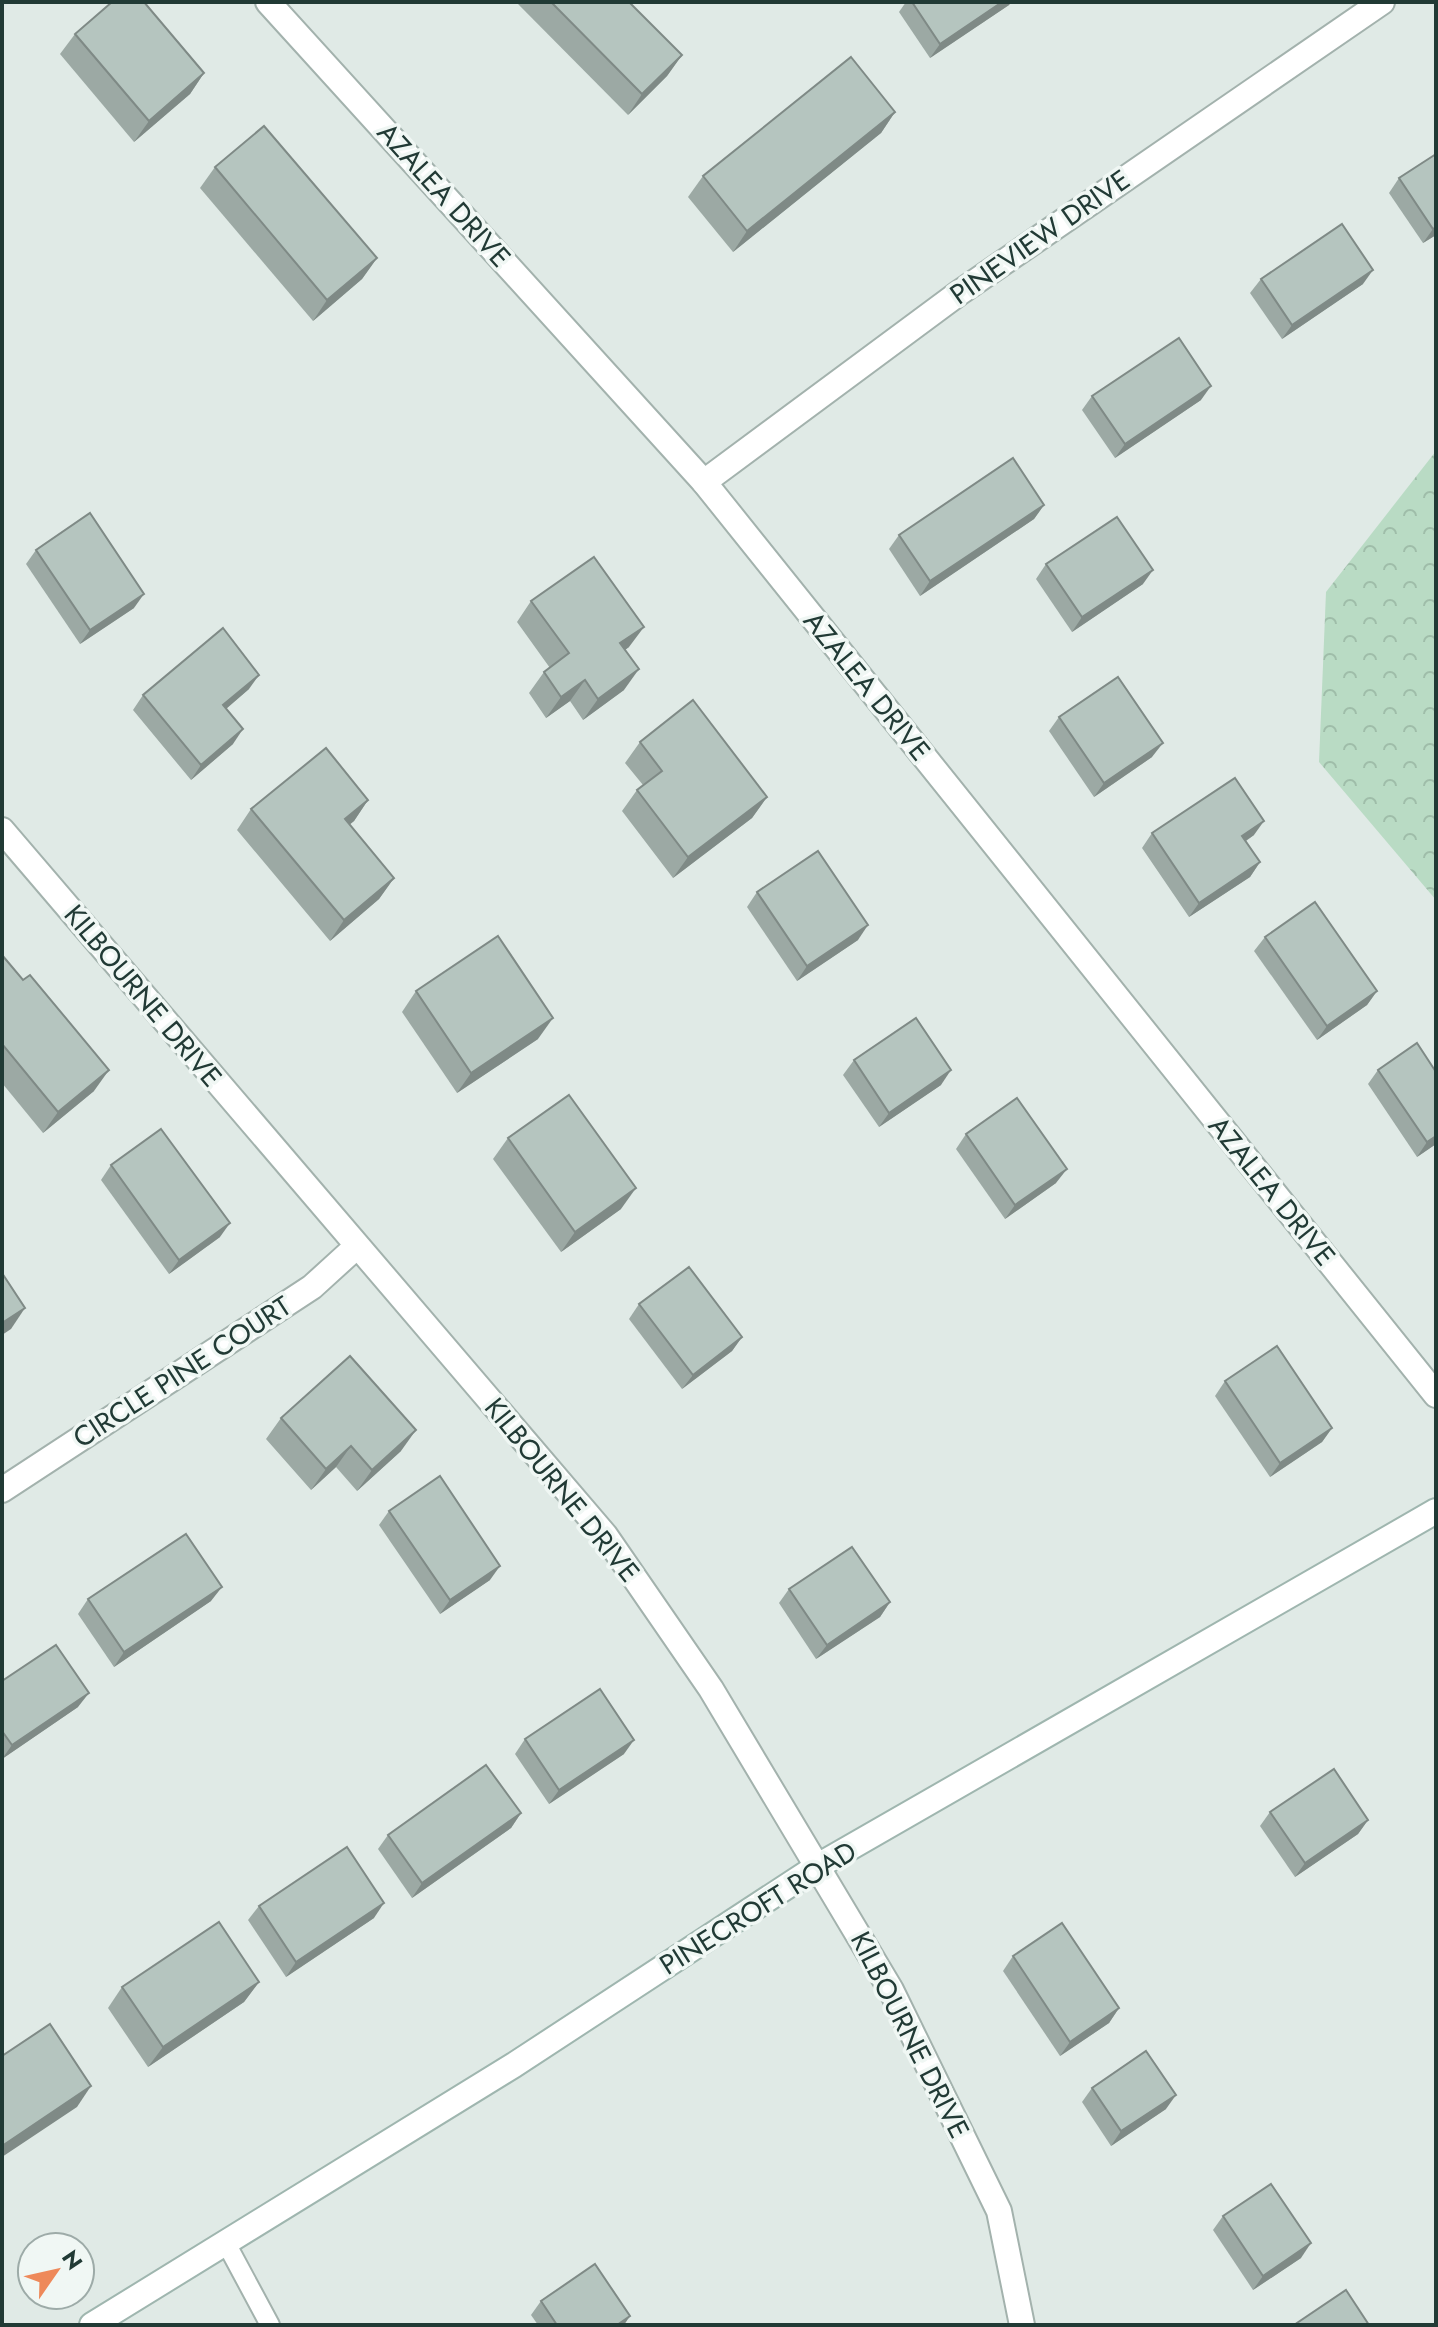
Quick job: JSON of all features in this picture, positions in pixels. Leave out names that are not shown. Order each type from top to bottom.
[{"type":"street","name":"AZALEA DRIVE","points":[[268,2],[704,482],[1436,1395]]},
{"type":"street","name":"PINEVIEW DRIVE","points":[[704,482],[959,293],[1382,2]]},
{"type":"street","name":"KILBOURNE DRIVE","points":[[2,830],[605,1535],[711,1689],[891,1990],[999,2211],[1022,2325]]},
{"type":"street","name":"CIRCLE PINE COURT","points":[[2,1490],[312,1287],[356,1247]]},
{"type":"street","name":"PINECROFT ROAD","points":[[92,2325],[514,2065],[818,1866],[1436,1511]]},
{"type":"lane","points":[[226,2243],[270,2325]]},
{"type":"green space","points":[[1436,451],[1436,900],[1319,762],[1326,592]]},
{"type":"building","points":[[112,2],[144,2],[204,73],[149,121],[75,34]]},
{"type":"building","points":[[551,2],[629,2],[682,55],[642,94]]},
{"type":"building","points":[[912,2],[1002,2],[940,44]]},
{"type":"building","points":[[851,57],[895,112],[747,231],[703,176]]},
{"type":"building","points":[[264,126],[377,258],[327,300],[215,167]]},
{"type":"building","points":[[1436,154],[1436,227],[1433,229],[1399,178]]},
{"type":"building","points":[[1342,224],[1373,270],[1292,325],[1261,279]]},
{"type":"building","points":[[1179,338],[1211,386],[1125,444],[1092,396]]},
{"type":"building","points":[[1013,458],[1044,505],[930,581],[899,535]]},
{"type":"building","points":[[90,513],[144,594],[90,630],[36,550]]},
{"type":"building","points":[[1117,517],[1153,570],[1082,617],[1046,564]]},
{"type":"building","points":[[594,557],[644,627],[620,643],[639,669],[598,699],[585,680],[561,697],[544,672],[569,653],[531,601]]},
{"type":"building","points":[[223,628],[259,675],[223,705],[243,729],[201,765],[143,695]]},
{"type":"building","points":[[1118,677],[1163,743],[1104,783],[1059,717]]},
{"type":"building","points":[[693,700],[767,797],[688,857],[637,790],[662,771],[640,742]]},
{"type":"building","points":[[326,748],[368,800],[345,819],[394,878],[344,920],[251,809]]},
{"type":"building","points":[[1235,778],[1264,821],[1242,836],[1260,862],[1199,903],[1152,833]]},
{"type":"building","points":[[818,851],[868,925],[807,966],[757,892]]},
{"type":"building","points":[[1315,902],[1377,991],[1327,1026],[1265,937]]},
{"type":"building","points":[[498,936],[553,1018],[471,1073],[416,991]]},
{"type":"building","points":[[2,955],[23,980],[30,975],[109,1070],[58,1112],[2,1044]]},
{"type":"building","points":[[916,1018],[951,1070],[889,1113],[854,1060]]},
{"type":"building","points":[[1417,1043],[1436,1072],[1436,1136],[1427,1142],[1378,1070]]},
{"type":"building","points":[[569,1095],[636,1188],[575,1232],[508,1138]]},
{"type":"building","points":[[1017,1098],[1067,1169],[1015,1205],[966,1134]]},
{"type":"building","points":[[161,1129],[230,1223],[179,1260],[111,1165]]},
{"type":"building","points":[[689,1267],[742,1337],[693,1375],[639,1304]]},
{"type":"building","points":[[2,1273],[25,1308],[2,1323]]},
{"type":"building","points":[[1277,1346],[1332,1428],[1280,1463],[1225,1381]]},
{"type":"building","points":[[350,1356],[416,1430],[372,1470],[351,1446],[326,1469],[281,1418]]},
{"type":"building","points":[[440,1476],[500,1566],[450,1600],[389,1511]]},
{"type":"building","points":[[186,1534],[222,1587],[124,1652],[88,1599]]},
{"type":"building","points":[[852,1547],[890,1602],[827,1645],[789,1589]]},
{"type":"building","points":[[56,1645],[89,1693],[12,1745],[2,1731],[2,1681]]},
{"type":"building","points":[[600,1689],[634,1740],[559,1790],[525,1739]]},
{"type":"building","points":[[486,1765],[521,1813],[422,1883],[388,1835]]},
{"type":"building","points":[[1334,1769],[1368,1820],[1305,1863],[1270,1812]]},
{"type":"building","points":[[347,1847],[384,1903],[296,1962],[259,1906]]},
{"type":"building","points":[[219,1922],[259,1982],[163,2047],[122,1987]]},
{"type":"building","points":[[1062,1923],[1119,2008],[1070,2042],[1013,1956]]},
{"type":"building","points":[[50,2024],[91,2086],[2,2146],[2,2056]]},
{"type":"building","points":[[1146,2051],[1176,2095],[1121,2131],[1092,2088]]},
{"type":"building","points":[[1271,2184],[1311,2243],[1263,2276],[1223,2216]]},
{"type":"building","points":[[595,2264],[630,2316],[617,2325],[557,2325],[541,2301]]},
{"type":"building","points":[[1346,2290],[1369,2325],[1294,2325]]}]
